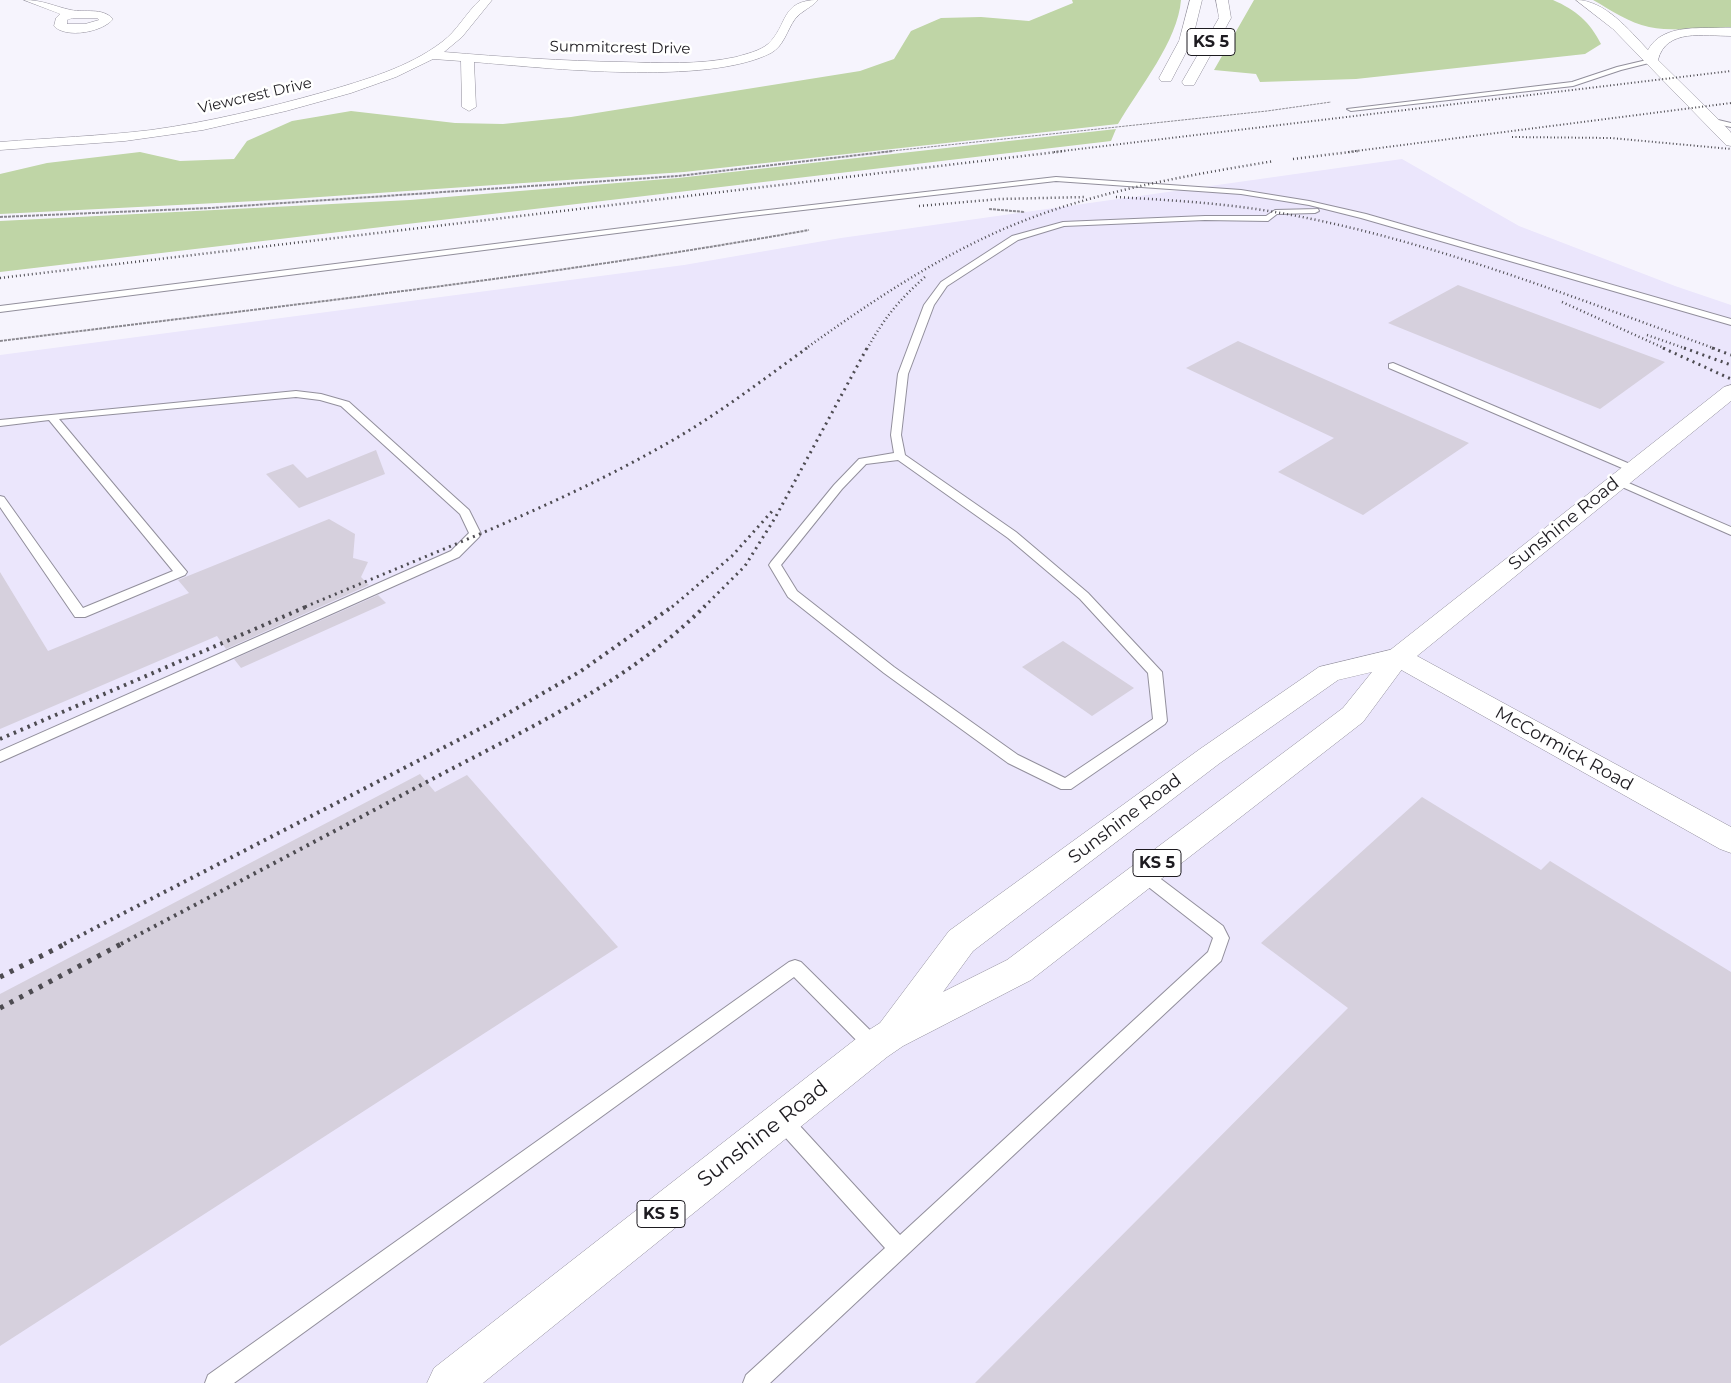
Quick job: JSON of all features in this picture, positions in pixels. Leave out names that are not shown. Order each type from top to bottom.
[{"type":"main road","points":[[30,0],[71,14]]},
{"type":"main road","name":"Viewcrest Drive","points":[[0,146],[126,137],[220,122],[307,102],[368,83],[431,55],[459,34],[486,0]]},
{"type":"main road","name":"Summitcrest Drive","points":[[431,55],[648,67],[686,66],[722,62],[755,55],[773,47],[790,17],[798,8],[812,0]]},
{"type":"main road","name":"KS 5","points":[[1166,78],[1193,25],[1196,0]]},
{"type":"main road","name":"KS 5","points":[[1189,82],[1225,18],[1222,0]]},
{"type":"main road","points":[[1225,18],[1237,0]]},
{"type":"main road","points":[[1582,0],[1622,28],[1651,61],[1714,121],[1731,142]]},
{"type":"main road","points":[[1622,28],[1672,35],[1731,32]]},
{"type":"main road","points":[[1651,61],[1655,47],[1662,40],[1672,35]]},
{"type":"main road","points":[[467,58],[469,106]]},
{"type":"main road","name":"Sunshine Road","points":[[449,1383],[882,1040],[1019,970],[1353,715],[1398,657],[1731,391]]},
{"type":"main road","name":"Sunshine Road","points":[[882,1040],[961,941],[1210,756],[1329,673],[1398,657]]},
{"type":"main road","name":"McCormick Road","points":[[1398,657],[1731,842]]},
{"type":"lane","points":[[1351,109],[1574,84],[1619,68],[1651,61]]},
{"type":"lane","points":[[1714,121],[1731,125]]},
{"type":"lane","points":[[0,309],[1040,180],[1070,179],[1241,192],[1309,203],[1731,322]]},
{"type":"lane","points":[[900,456],[863,461],[838,487],[775,565],[792,594],[889,670],[1013,759],[1066,785],[1160,721],[1155,672],[1084,596],[1012,535],[900,456],[896,435],[903,374],[929,304],[944,284],[1015,238],[1063,224],[1205,218],[1268,219],[1275,212],[1307,210],[1349,213]]},
{"type":"lane","points":[[1394,366],[1625,475],[1731,531]]},
{"type":"lane","points":[[0,424],[52,417],[296,394],[329,400],[344,404],[466,512],[475,534],[455,554],[0,757]]},
{"type":"lane","points":[[0,498],[80,614],[181,572],[52,417]]},
{"type":"lane","points":[[754,1383],[1215,956],[1221,938],[1218,931],[1143,874]]},
{"type":"lane","points":[[216,1383],[795,966],[882,1040]]},
{"type":"lane","points":[[782,1119],[899,1249]]},
{"type":"path","points":[[0,217],[210,208],[678,176],[992,139],[1267,111],[1338,101]]},
{"type":"path","points":[[982,208],[1046,214],[1063,224]]},
{"type":"path","points":[[0,341],[536,273],[715,247],[818,228]]},
{"type":"shaded area","points":[[1402,159],[1519,226],[1675,286],[1731,305],[1731,1383],[0,1383],[0,355],[684,265],[841,238]]},
{"type":"green space","points":[[1072,0],[1181,0],[1173,32],[1165,48],[1118,124],[684,172],[276,200],[0,214],[0,174],[47,163],[140,152],[180,161],[234,159],[247,141],[292,121],[351,111],[455,123],[503,124],[571,117],[860,71],[894,59],[911,31],[941,18],[981,17],[1029,21],[1073,3]]},
{"type":"green space","points":[[1254,0],[1553,0],[1569,8],[1587,23],[1601,44],[1585,54],[1356,79],[1260,82],[1256,74],[1214,70]]},
{"type":"green space","points":[[1593,0],[1731,0],[1731,27],[1680,29],[1649,27],[1627,19]]},
{"type":"green space","points":[[1116,129],[1111,141],[0,272],[0,221],[410,200],[678,178]]},
{"type":"building","points":[[1458,285],[1665,362],[1600,409],[1388,323]]},
{"type":"building","points":[[1238,341],[1469,443],[1363,515],[1278,472],[1334,438],[1186,368]]},
{"type":"building","points":[[376,450],[385,474],[299,508],[266,474],[293,464],[307,478]]},
{"type":"building","points":[[329,519],[355,534],[353,558],[368,562],[361,577],[369,585],[226,649],[217,636],[0,729],[0,572],[48,651],[189,593],[178,580]]},
{"type":"building","points":[[378,595],[386,603],[241,668],[234,659]]},
{"type":"building","points":[[1063,641],[1134,688],[1092,716],[1022,667]]},
{"type":"building","points":[[420,774],[435,792],[467,775],[618,947],[0,1346],[0,994]]},
{"type":"building","points":[[1422,797],[1541,870],[1550,861],[1731,972],[1731,1383],[975,1383],[1348,1008],[1261,943]]},
{"type":"railway","points":[[1054,152],[1731,71]]},
{"type":"railway","points":[[1348,152],[1731,103]]},
{"type":"railway","points":[[1512,137],[1611,138],[1731,149]]},
{"type":"railway","points":[[0,278],[1065,151]]},
{"type":"railway","points":[[1293,159],[1358,151]]},
{"type":"railway","points":[[805,349],[877,299],[927,268],[979,240],[1038,215],[1104,195],[1172,179],[1274,161]]},
{"type":"railway","points":[[919,206],[1000,199],[1086,197]]},
{"type":"railway","points":[[1116,197],[1235,206],[1331,223],[1387,237],[1498,271],[1716,349]]},
{"type":"railway","points":[[867,349],[893,310],[926,276]]},
{"type":"railway","points":[[1562,302],[1666,349]]},
{"type":"railway","points":[[1647,335],[1687,349]]},
{"type":"railway","points":[[305,607],[534,510],[623,468],[703,422],[807,348]]},
{"type":"railway","points":[[705,606],[745,566],[775,518],[867,348]]},
{"type":"railway","points":[[1663,348],[1731,379]]},
{"type":"railway","points":[[1684,348],[1731,365]]},
{"type":"railway","points":[[1712,348],[1731,355]]},
{"type":"railway","points":[[672,607],[732,556],[774,509]]},
{"type":"railway","points":[[0,739],[308,606]]},
{"type":"railway","points":[[64,944],[493,722],[581,671],[673,606]]},
{"type":"railway","points":[[121,944],[578,701],[645,657],[676,633],[705,606]]},
{"type":"railway","points":[[0,977],[67,943]]},
{"type":"railway","points":[[0,1008],[123,943]]}]
